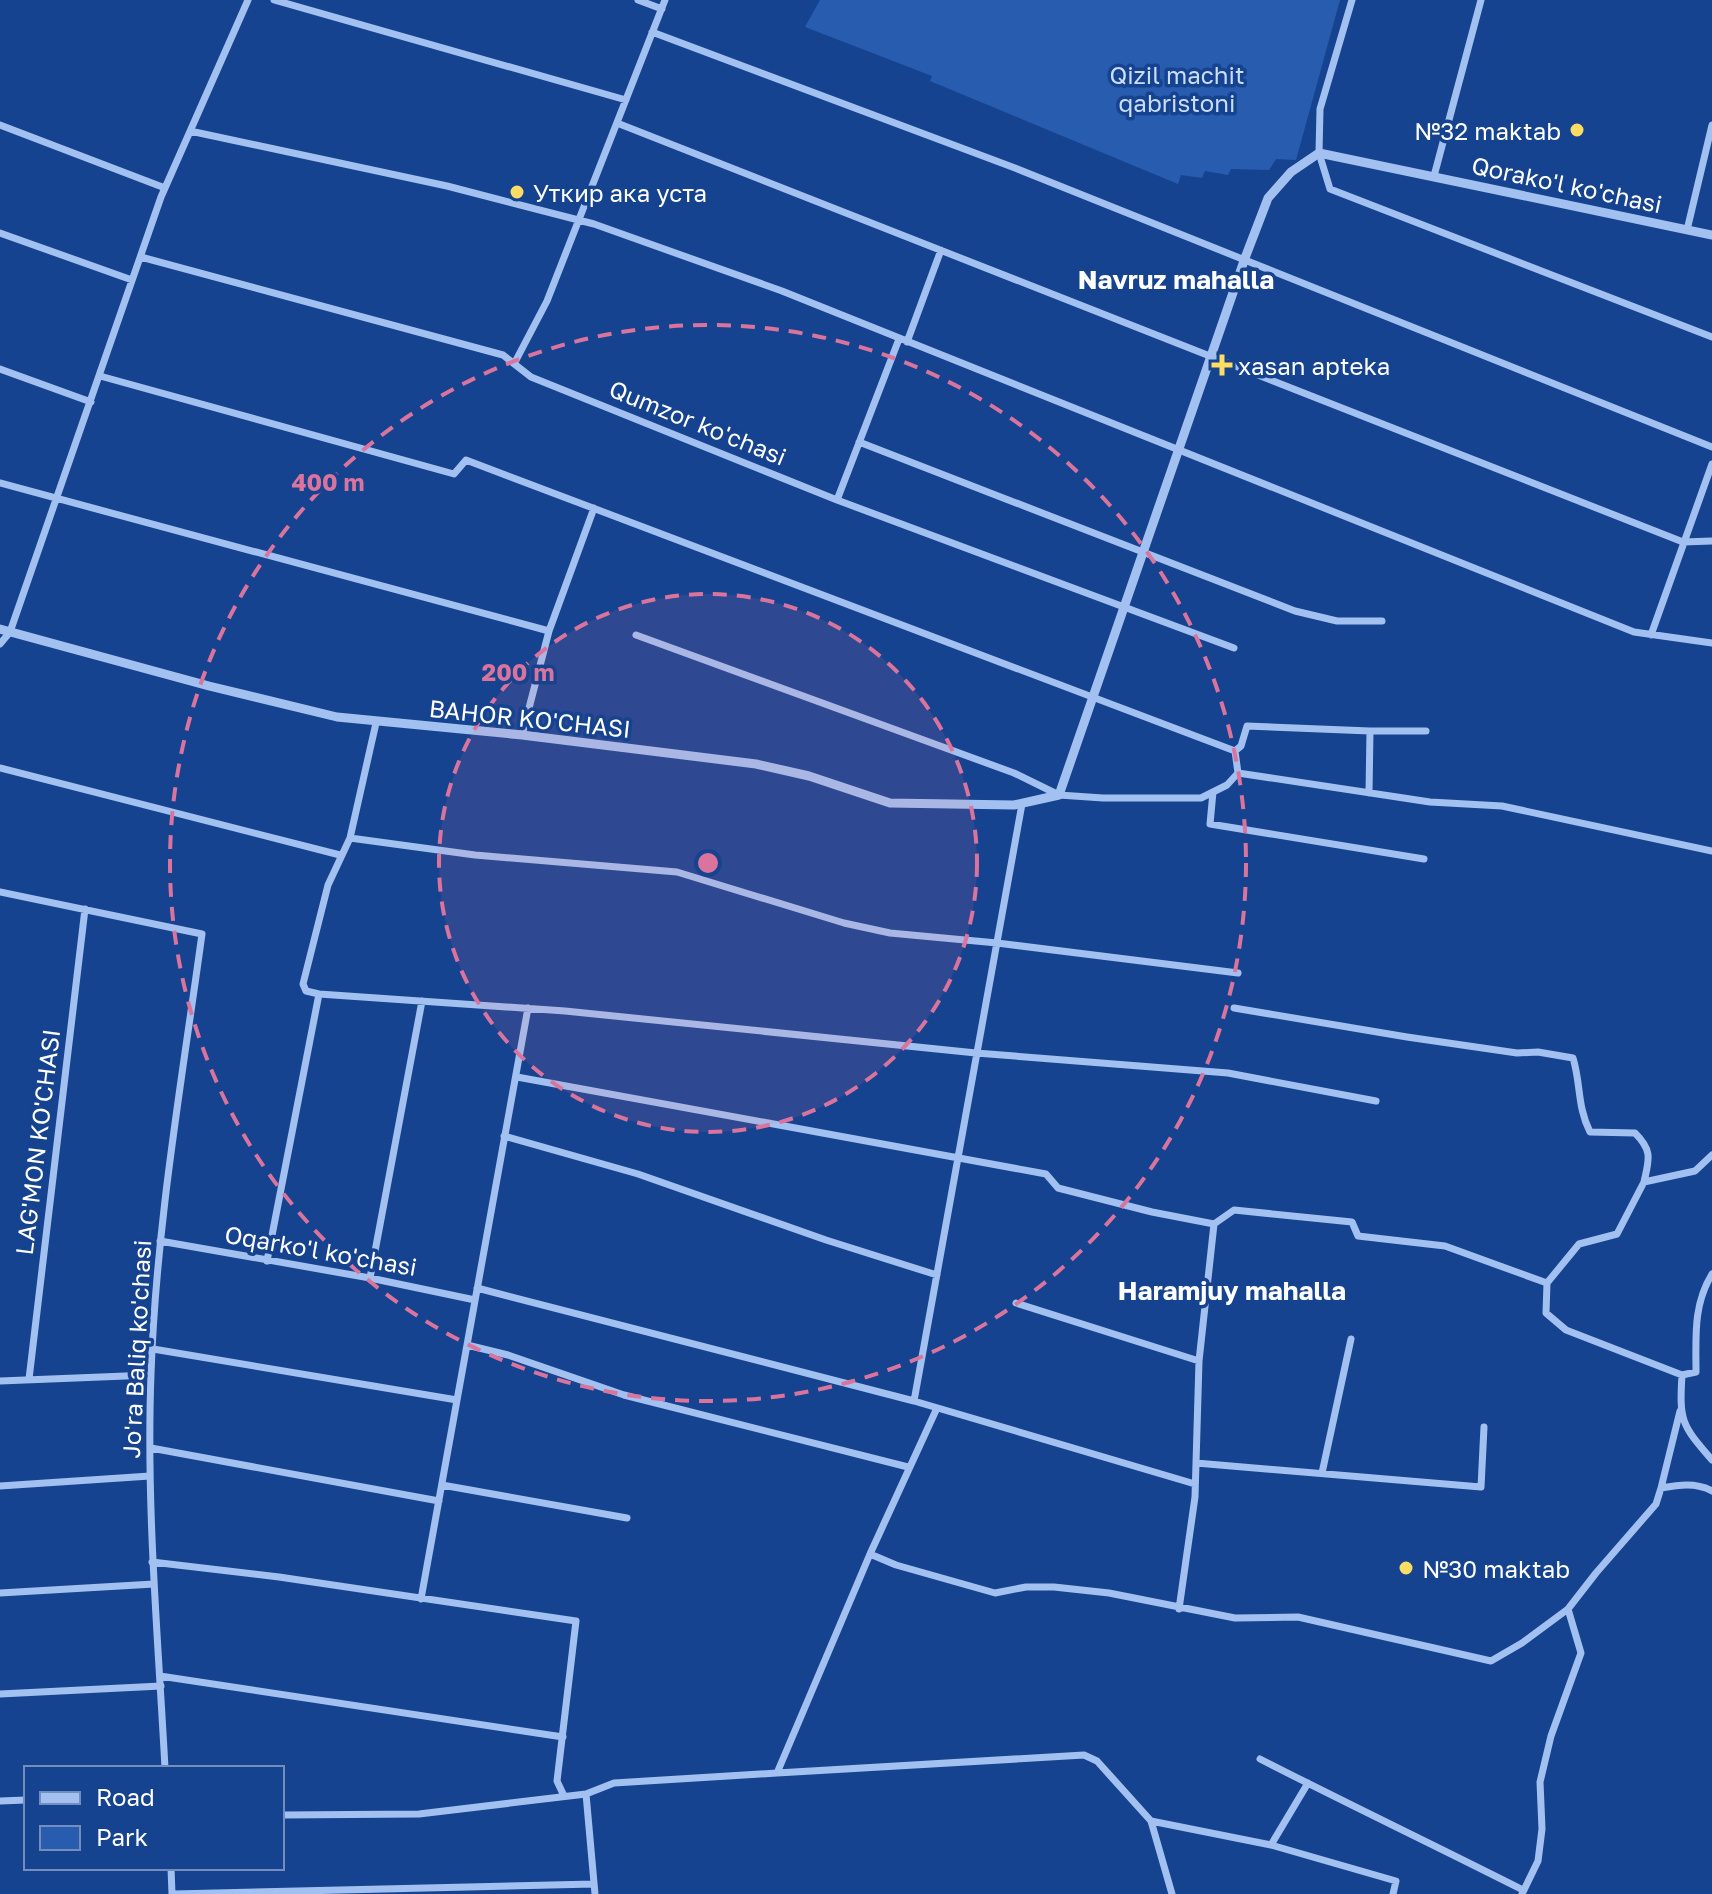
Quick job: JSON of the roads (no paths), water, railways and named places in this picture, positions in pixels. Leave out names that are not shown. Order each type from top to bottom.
[{"type":"street","points":[[0,644],[91,402],[165,188],[248,0]]},
{"type":"street","points":[[274,0],[626,100]]},
{"type":"street","points":[[638,0],[662,9]]},
{"type":"street","points":[[514,364],[547,301],[665,0]]},
{"type":"street","points":[[1352,0],[1320,109],[1319,153],[1330,189],[1712,337]]},
{"type":"street","points":[[1434,176],[1481,0]]},
{"type":"street","points":[[652,32],[1245,258],[1712,447]]},
{"type":"street","points":[[617,123],[1683,542],[1712,541]]},
{"type":"street","points":[[0,125],[165,188]]},
{"type":"street","points":[[1687,230],[1712,125]]},
{"type":"street","points":[[190,131],[447,186],[579,220],[782,291],[1634,632],[1712,643]]},
{"type":"street","points":[[1059,795],[1268,198],[1291,172],[1319,153]]},
{"type":"street","name":"Qorako'l ko'chasi","points":[[1319,153],[1712,235]]},
{"type":"street","points":[[0,233],[132,280]]},
{"type":"street","points":[[837,500],[941,250]]},
{"type":"street","name":"Qumzor ko'chasi","points":[[141,257],[503,355],[531,377],[837,500],[1234,648]]},
{"type":"street","points":[[0,369],[91,402]]},
{"type":"street","points":[[100,376],[454,474],[466,460],[1235,751]]},
{"type":"street","points":[[859,442],[1295,611],[1337,621],[1382,621]]},
{"type":"street","points":[[1651,635],[1712,464]]},
{"type":"street","points":[[0,483],[549,631]]},
{"type":"street","points":[[522,735],[549,631],[594,508]]},
{"type":"street","name":"BAHOR KO'CHASI","points":[[5,630],[209,686],[337,717],[522,735],[756,764],[809,776],[890,803],[1022,804],[1059,795]]},
{"type":"street","points":[[636,635],[1014,773],[1059,795],[1201,798],[1227,785],[1238,773]]},
{"type":"street","points":[[376,723],[350,838],[328,885],[303,984],[306,991],[528,1008],[976,1053],[1228,1073],[1376,1101]]},
{"type":"street","points":[[1235,751],[1241,746],[1247,726],[1426,731]]},
{"type":"street","points":[[1369,793],[1370,731]]},
{"type":"street","points":[[1235,751],[1238,773]]},
{"type":"street","points":[[0,768],[340,855]]},
{"type":"street","points":[[1238,773],[1430,802],[1502,806],[1712,851]]},
{"type":"street","points":[[1213,792],[1210,824],[1424,859]]},
{"type":"street","points":[[914,1401],[1022,804]]},
{"type":"street","points":[[350,838],[475,855],[677,872],[844,923],[890,933],[1238,973]]},
{"type":"street","points":[[0,892],[85,909]]},
{"type":"street","name":"Jo'ra Baliq ko'chasi","points":[[85,909],[202,934],[160,1241],[151,1375],[152,1562],[165,1766]]},
{"type":"street","name":"LAG'MON KO'CHASI","points":[[29,1379],[85,909]]},
{"type":"street","points":[[267,1261],[319,994]]},
{"type":"street","points":[[370,1278],[422,1001]]},
{"type":"street","points":[[421,1599],[528,1008]]},
{"type":"street","points":[[1234,1008],[1407,1037],[1573,1058],[1579,1078],[1582,1115],[1590,1132],[1635,1133],[1649,1155],[1644,1182],[1617,1234],[1579,1244],[1547,1283],[1546,1313],[1566,1330],[1682,1375],[1696,1372],[1696,1327],[1701,1291],[1712,1274]]},
{"type":"street","points":[[517,1077],[1046,1174],[1058,1188],[1214,1224],[1234,1210],[1352,1222],[1358,1236],[1445,1246],[1547,1283]]},
{"type":"street","points":[[504,1136],[638,1174],[937,1275]]},
{"type":"street","points":[[1644,1182],[1695,1171],[1712,1155]]},
{"type":"street","points":[[1179,1609],[1195,1484],[1199,1361],[1214,1224]]},
{"type":"street","name":"Oqarko'l ko'chasi","points":[[160,1241],[475,1300]]},
{"type":"street","points":[[477,1288],[914,1401],[1195,1484]]},
{"type":"street","points":[[1016,1303],[1199,1361]]},
{"type":"street","points":[[1322,1473],[1351,1339]]},
{"type":"street","points":[[467,1345],[508,1355],[624,1395],[908,1467]]},
{"type":"street","points":[[153,1349],[457,1400]]},
{"type":"street","points":[[0,1381],[151,1375]]},
{"type":"street","points":[[870,1554],[896,1565],[995,1593],[1026,1587],[1054,1587],[1109,1593],[1235,1618],[1298,1617],[1491,1661],[1522,1643],[1568,1609],[1656,1504],[1680,1411],[1682,1375]]},
{"type":"street","points":[[777,1773],[908,1467],[937,1408]]},
{"type":"street","points":[[1680,1411],[1686,1430],[1712,1460]]},
{"type":"street","points":[[1196,1463],[1481,1487],[1484,1427]]},
{"type":"street","points":[[151,1448],[439,1501]]},
{"type":"street","points":[[0,1486],[150,1476]]},
{"type":"street","points":[[1661,1488],[1683,1484],[1706,1487],[1712,1491]]},
{"type":"street","points":[[442,1485],[627,1518]]},
{"type":"street","points":[[152,1562],[279,1577],[576,1621],[557,1781],[564,1796]]},
{"type":"street","points":[[0,1593],[154,1584]]},
{"type":"street","points":[[1260,1759],[1523,1892],[1538,1861],[1543,1766],[1581,1653],[1568,1609]]},
{"type":"street","points":[[160,1676],[563,1737]]},
{"type":"street","points":[[0,1694],[161,1686]]},
{"type":"street","points":[[284,1815],[419,1814],[586,1794],[614,1783],[1084,1755],[1097,1761],[1151,1821],[1172,1894]]},
{"type":"street","points":[[1271,1845],[1308,1783]]},
{"type":"street","points":[[586,1794],[595,1894]]},
{"type":"street","points":[[0,1801],[24,1800]]},
{"type":"street","points":[[1151,1821],[1271,1845],[1396,1881],[1393,1894]]},
{"type":"street","points":[[171,1870],[173,1894],[594,1884]]},
{"type":"place","name":"№32 maktab","points":[[1577,130]]},
{"type":"place","name":"Уткир ака уста","points":[[517,192]]},
{"type":"place","name":"xasan apteka","points":[[1222,365]]},
{"type":"place","name":"№30 maktab","points":[[1406,1568]]},
{"type":"district","name":"Navruz mahalla","points":[[1176,279]]},
{"type":"district","name":"Haramjuy mahalla","points":[[1232,1290]]},
{"type":"park label","name":"Qizil machit qabristoni","points":[[1177,88]]}]
